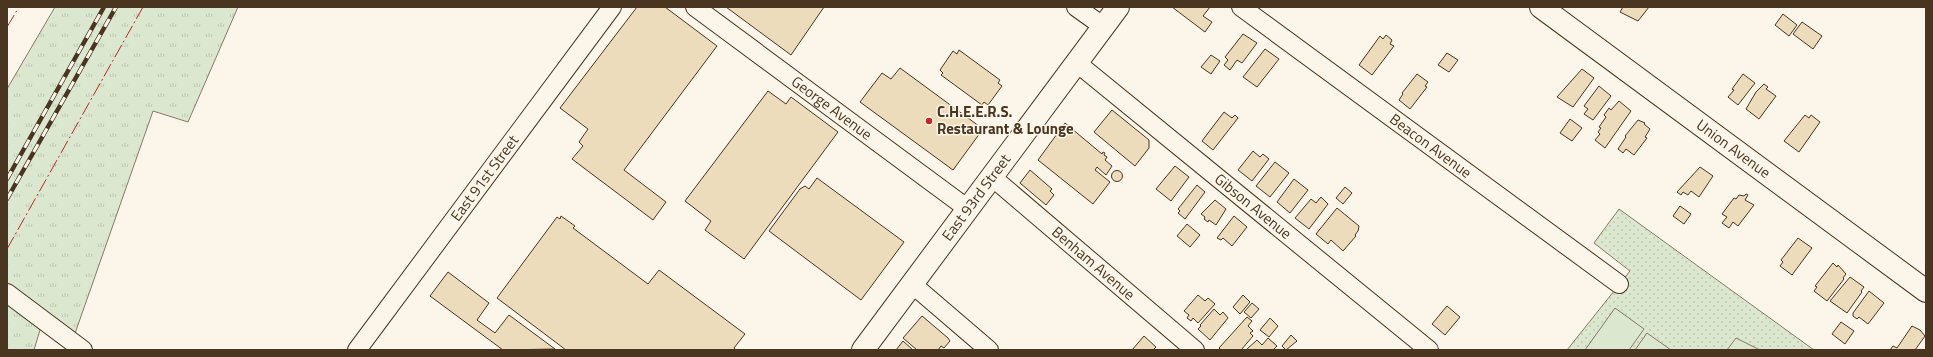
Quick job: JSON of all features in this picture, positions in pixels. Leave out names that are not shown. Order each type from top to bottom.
[{"type":"main road","name":"East 93rd Street","points":[[863,350],[1118,7]]},
{"type":"main road","name":"Union Avenue","points":[[1541,7],[1926,291]]},
{"type":"street","name":"East 91st Street","points":[[357,350],[612,7]]},
{"type":"street","name":"George Avenue","points":[[694,7],[968,209]]},
{"type":"street","points":[[1076,7],[1104,27]]},
{"type":"street","name":"Beacon Avenue","points":[[1241,7],[1619,284]]},
{"type":"street","name":"Gibson Avenue","points":[[1077,63],[1429,350]]},
{"type":"street","name":"Benham Avenue","points":[[992,177],[1195,350]]},
{"type":"street","points":[[912,284],[989,350]]},
{"type":"street","points":[[7,293],[83,350]]},
{"type":"green space","points":[[55,7],[238,7],[188,122],[153,111],[72,342],[43,320],[34,350],[7,350],[7,89]]},
{"type":"green space","points":[[1619,209],[1814,350],[1567,350],[1630,271],[1594,243]]},
{"type":"green space","points":[[1615,308],[1644,329],[1629,350],[1585,350]]},
{"type":"green space","points":[[1647,333],[1671,350],[1635,350]]},
{"type":"green space","points":[[1736,338],[1760,350],[1727,350]]},
{"type":"building","points":[[637,7],[665,7],[717,46],[624,170],[666,202],[653,220],[572,159],[583,146],[579,142],[588,129],[560,108]]},
{"type":"building","points":[[726,7],[824,7],[791,55]]},
{"type":"building","points":[[1172,7],[1210,7],[1203,16],[1212,22],[1205,32]]},
{"type":"building","points":[[1623,7],[1649,7],[1638,21],[1620,12]]},
{"type":"building","points":[[1783,14],[1797,25],[1789,36],[1775,25]]},
{"type":"building","points":[[1802,22],[1822,36],[1813,49],[1793,34]]},
{"type":"building","points":[[1243,34],[1257,43],[1242,63],[1237,60],[1230,70],[1224,65],[1228,60],[1225,57]]},
{"type":"building","points":[[1386,35],[1392,40],[1390,44],[1394,46],[1372,75],[1359,65],[1380,36],[1383,39]]},
{"type":"building","points":[[1265,49],[1279,59],[1257,87],[1243,77]]},
{"type":"building","points":[[959,50],[1000,80],[998,83],[1002,86],[988,105],[984,102],[982,105],[941,75],[943,73],[940,70],[953,51],[957,54]]},
{"type":"building","points":[[1447,53],[1458,60],[1449,72],[1438,65]]},
{"type":"building","points":[[1211,55],[1220,61],[1211,74],[1201,67]]},
{"type":"building","name":"C.H.E.E.R.S. Restaurant & Lounge","points":[[900,68],[983,129],[953,170],[860,102],[882,73],[891,79]]},
{"type":"building","points":[[1582,69],[1594,78],[1573,107],[1557,97]]},
{"type":"building","points":[[1417,74],[1428,82],[1425,86],[1427,87],[1410,109],[1399,100],[1403,94],[1402,93]]},
{"type":"building","points":[[1743,74],[1755,83],[1738,105],[1728,97],[1734,90],[1732,89]]},
{"type":"building","points":[[1764,84],[1768,87],[1766,89],[1776,96],[1759,119],[1746,109],[1756,92]]},
{"type":"building","points":[[1599,86],[1611,96],[1593,120],[1584,114],[1588,109],[1584,106]]},
{"type":"building","points":[[768,91],[786,104],[791,97],[838,132],[744,259],[705,230],[711,221],[685,201]]},
{"type":"building","points":[[1619,101],[1631,111],[1605,148],[1595,140],[1600,134],[1598,132],[1601,128],[1599,127],[1606,117],[1604,115],[1609,108],[1611,110]]},
{"type":"building","points":[[1112,110],[1149,140],[1149,148],[1135,166],[1094,132]]},
{"type":"building","points":[[1224,112],[1232,118],[1235,115],[1238,118],[1213,150],[1202,141]]},
{"type":"building","points":[[1805,115],[1809,118],[1811,115],[1820,122],[1799,152],[1784,141]]},
{"type":"building","points":[[1570,119],[1582,128],[1572,141],[1560,133]]},
{"type":"building","points":[[1638,120],[1645,123],[1644,124],[1650,129],[1645,137],[1647,138],[1634,155],[1626,149],[1623,153],[1618,149],[1626,137],[1625,136]]},
{"type":"building","points":[[1065,123],[1102,154],[1103,152],[1105,153],[1104,155],[1107,157],[1105,160],[1112,166],[1106,175],[1097,167],[1095,170],[1110,182],[1093,204],[1038,160]]},
{"type":"building","points":[[1253,151],[1260,157],[1263,154],[1269,159],[1252,181],[1238,170]]},
{"type":"building","points":[[1275,162],[1289,173],[1270,197],[1256,186]]},
{"type":"building","points":[[1175,166],[1189,177],[1171,201],[1156,189]]},
{"type":"building","points":[[1700,167],[1713,176],[1699,197],[1691,191],[1688,195],[1683,192],[1681,195],[1677,192]]},
{"type":"building","points":[[1030,170],[1052,189],[1050,191],[1054,195],[1046,205],[1020,183]]},
{"type":"building","points":[[1117,170],[1121,172],[1123,176],[1121,180],[1117,182],[1113,180],[1111,176],[1113,172]]},
{"type":"building","points":[[817,178],[904,242],[861,300],[769,231],[800,189],[805,186],[809,189]]},
{"type":"building","points":[[1294,179],[1308,190],[1290,213],[1277,202]]},
{"type":"building","points":[[1197,185],[1205,192],[1185,219],[1178,213],[1180,211],[1178,209]]},
{"type":"building","points":[[1345,187],[1352,193],[1343,204],[1336,198]]},
{"type":"building","points":[[1746,194],[1748,195],[1745,200],[1754,205],[1738,226],[1733,222],[1729,228],[1722,223],[1727,217],[1722,214],[1734,198],[1736,199],[1739,195],[1744,196]]},
{"type":"building","points":[[1321,197],[1328,204],[1309,229],[1295,218],[1311,199],[1316,203]]},
{"type":"building","points":[[1215,200],[1226,209],[1216,225],[1209,220],[1208,222],[1201,214]]},
{"type":"building","points":[[1680,206],[1691,214],[1684,224],[1673,216]]},
{"type":"building","points":[[1337,208],[1359,226],[1355,235],[1356,236],[1343,251],[1331,240],[1328,244],[1316,234]]},
{"type":"building","points":[[561,216],[575,226],[573,228],[648,284],[659,270],[745,334],[734,348],[736,350],[566,350],[497,298],[557,217],[560,219]]},
{"type":"building","points":[[1234,216],[1247,227],[1232,246],[1223,238],[1221,240],[1217,238]]},
{"type":"building","points":[[1187,224],[1200,235],[1190,247],[1177,236]]},
{"type":"building","points":[[1798,238],[1812,248],[1792,275],[1780,266],[1783,262],[1781,260]]},
{"type":"building","points":[[1833,263],[1837,267],[1838,265],[1846,274],[1843,278],[1844,279],[1827,301],[1814,291],[1817,287],[1815,286]]},
{"type":"building","points":[[448,272],[489,303],[477,320],[495,333],[509,315],[555,349],[503,350],[430,296]]},
{"type":"building","points":[[1850,277],[1864,287],[1847,313],[1830,301]]},
{"type":"building","points":[[1869,291],[1884,303],[1868,324],[1859,317],[1857,319],[1853,316],[1853,313]]},
{"type":"building","points":[[1198,295],[1205,301],[1208,298],[1215,304],[1198,323],[1193,318],[1191,321],[1187,318],[1189,315],[1184,311]]},
{"type":"building","points":[[1243,295],[1250,302],[1240,314],[1233,307]]},
{"type":"building","points":[[1252,303],[1259,309],[1251,318],[1244,312]]},
{"type":"building","points":[[1447,306],[1460,317],[1445,335],[1432,324]]},
{"type":"building","points":[[1214,309],[1220,315],[1223,312],[1228,318],[1210,340],[1198,329]]},
{"type":"building","points":[[922,316],[948,338],[950,341],[944,348],[941,346],[938,350],[917,350],[903,338]]},
{"type":"building","points":[[1247,317],[1252,321],[1248,326],[1253,331],[1250,333],[1253,336],[1241,350],[1221,350],[1219,348]]},
{"type":"building","points":[[1270,318],[1278,326],[1269,337],[1260,330]]},
{"type":"building","points":[[1841,322],[1854,331],[1845,344],[1832,334]]},
{"type":"building","points":[[1912,326],[1920,330],[1925,336],[1915,350],[1890,350],[1893,346],[1897,348]]},
{"type":"building","points":[[1291,335],[1297,341],[1286,350],[1282,346]]},
{"type":"building","points":[[1144,336],[1156,347],[1153,350],[1132,350]]},
{"type":"building","points":[[1268,338],[1277,346],[1273,350],[1246,350],[1257,340],[1262,345]]},
{"type":"building","points":[[903,341],[913,350],[896,350]]},
{"type":"railway","points":[[7,179],[104,7]]},
{"type":"railway","points":[[7,199],[116,7]]},
{"type":"power","points":[[7,27],[19,7]]},
{"type":"power","points":[[7,249],[143,7]]},
{"type":"place","name":"C.H.E.E.R.S. Restaurant & Lounge","points":[[929,121]]}]
